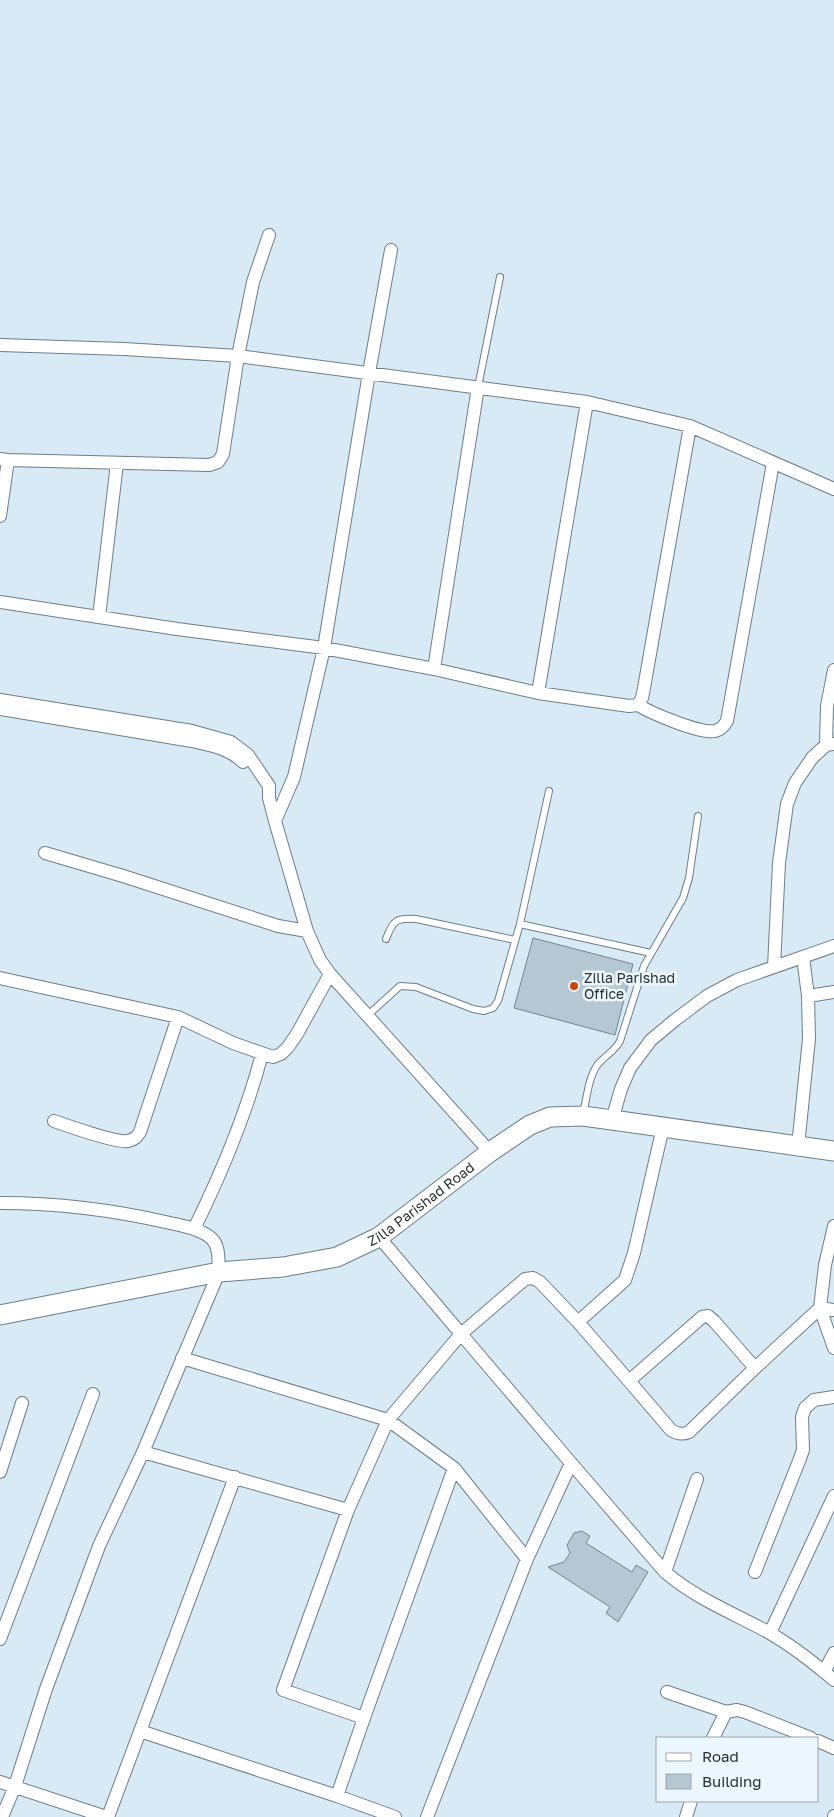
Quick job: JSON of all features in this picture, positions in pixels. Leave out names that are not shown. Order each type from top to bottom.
[{"type":"main road","name":"Zilla Parishad Road","points":[[0,1315],[219,1272],[283,1266],[337,1257],[379,1237],[490,1152],[530,1125],[550,1118],[582,1116],[834,1151]]},
{"type":"street","points":[[0,516],[4,459],[209,465],[218,462],[223,454],[238,356],[253,282],[269,235]]},
{"type":"street","points":[[275,821],[294,777],[324,648],[391,250]]},
{"type":"street","points":[[0,345],[124,349],[238,356],[587,402],[690,426],[834,489]]},
{"type":"street","points":[[434,669],[478,387]]},
{"type":"street","points":[[538,693],[587,402]]},
{"type":"street","points":[[638,705],[644,688],[690,426]]},
{"type":"street","points":[[99,617],[117,462]]},
{"type":"street","points":[[0,602],[324,648],[434,669],[538,693],[629,706],[638,705],[657,715],[703,730],[715,731],[722,728],[727,721],[773,462]]},
{"type":"street","points":[[774,967],[778,863],[787,804],[795,782],[812,758],[830,745],[827,706],[834,670]]},
{"type":"street","points":[[0,700],[192,731],[231,742],[248,755],[269,786],[269,798],[275,821],[307,931],[320,960],[367,1016],[490,1152]]},
{"type":"street","points":[[0,709],[220,747],[237,756],[242,761],[269,798]]},
{"type":"street","points":[[45,853],[278,926],[307,931]]},
{"type":"street","points":[[612,1120],[621,1089],[630,1068],[651,1040],[675,1020],[707,996],[737,980],[834,946]]},
{"type":"street","points":[[798,1146],[809,1038],[808,996],[803,957]]},
{"type":"street","points":[[0,978],[178,1017],[233,1043],[273,1057],[281,1054],[288,1048],[330,974]]},
{"type":"street","points":[[808,996],[834,992]]},
{"type":"street","points":[[54,1122],[113,1139],[126,1141],[136,1138],[140,1132],[178,1017]]},
{"type":"street","points":[[194,1229],[222,1172],[253,1088],[262,1054]]},
{"type":"street","points":[[578,1322],[625,1280],[634,1253],[663,1127]]},
{"type":"street","points":[[0,1203],[44,1203],[134,1214],[194,1229],[212,1238],[217,1247],[219,1272],[143,1452],[99,1546],[46,1689],[15,1786],[2,1817]]},
{"type":"street","points":[[834,1226],[825,1266],[820,1308],[834,1348]]},
{"type":"street","points":[[379,1237],[665,1572],[676,1582],[702,1598],[770,1633],[834,1680]]},
{"type":"street","points":[[364,1718],[283,1690],[348,1510],[388,1420],[461,1334],[525,1279],[533,1278],[540,1282],[578,1322],[671,1430],[676,1434],[683,1434],[688,1432],[820,1308]]},
{"type":"street","points":[[820,1308],[834,1310]]},
{"type":"street","points":[[629,1381],[702,1317],[708,1316],[755,1368]]},
{"type":"street","points":[[182,1358],[388,1420],[454,1468],[527,1559]]},
{"type":"street","points":[[0,1639],[93,1394]]},
{"type":"street","points":[[755,1572],[801,1455],[803,1438],[802,1417],[805,1408],[814,1400],[834,1397]]},
{"type":"street","points":[[0,1472],[22,1403]]},
{"type":"street","points":[[143,1452],[348,1510]]},
{"type":"street","points":[[427,1817],[527,1559],[571,1463]]},
{"type":"street","points":[[337,1796],[454,1468]]},
{"type":"street","points":[[0,1782],[107,1817],[235,1477]]},
{"type":"street","points":[[665,1572],[698,1479]]},
{"type":"street","points":[[770,1633],[834,1496]]},
{"type":"street","points":[[824,1672],[834,1653]]},
{"type":"street","points":[[667,1692],[726,1712],[737,1710],[745,1712],[808,1737]]},
{"type":"street","points":[[714,1737],[726,1712]]},
{"type":"street","points":[[140,1731],[395,1817]]},
{"type":"street","points":[[819,1741],[834,1748]]},
{"type":"street","points":[[686,1817],[691,1802]]},
{"type":"lane","points":[[478,387],[500,277]]},
{"type":"lane","points":[[367,1016],[400,986],[416,987],[484,1012],[493,1008],[498,1001],[520,924],[549,790]]},
{"type":"lane","points":[[582,1116],[592,1073],[600,1063],[616,1050],[644,966],[682,898],[689,878],[698,816]]},
{"type":"lane","points":[[386,939],[392,924],[402,919],[416,920],[515,940]]},
{"type":"lane","points":[[520,924],[651,953]]},
{"type":"building","name":"Zilla Parishad Office","points":[[533,938],[633,964],[615,1035],[514,1008]]},
{"type":"building","points":[[582,1531],[590,1536],[586,1543],[632,1572],[636,1565],[648,1572],[618,1622],[606,1613],[610,1607],[548,1567],[564,1562],[570,1553],[567,1545],[574,1533]]},
{"type":"place","name":"Zilla Parishad Office","points":[[574,986]]}]
